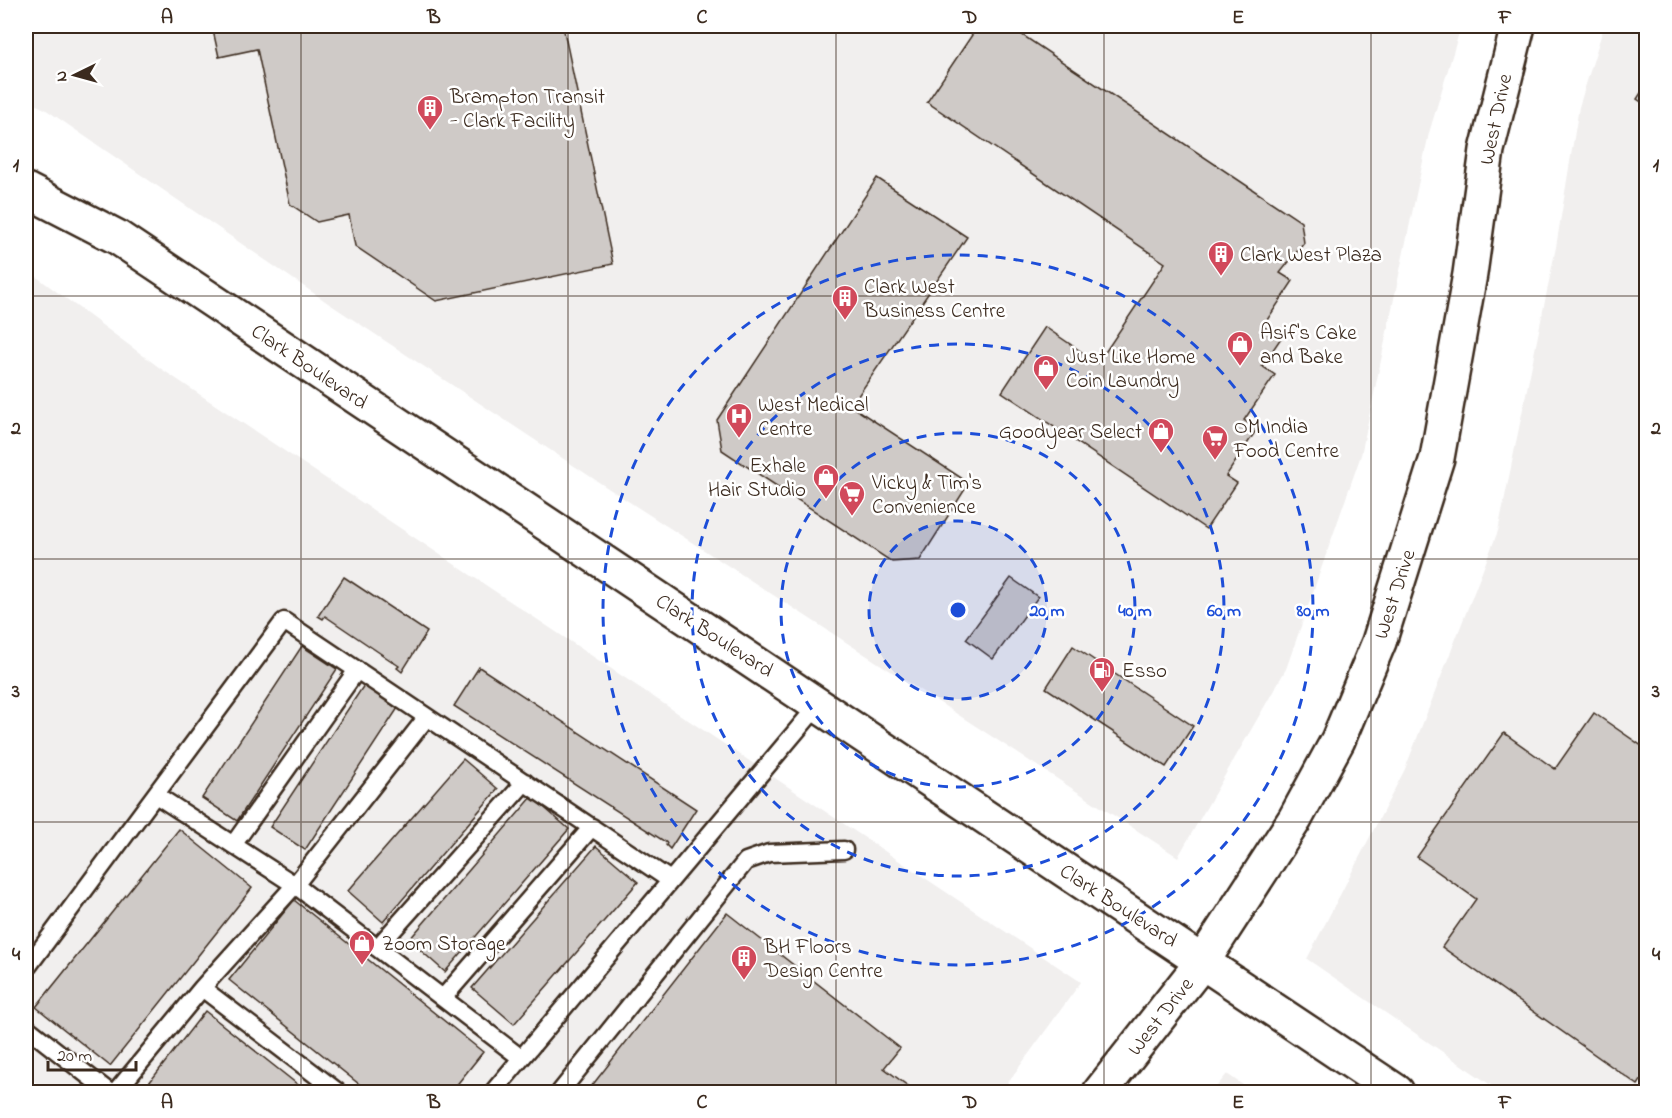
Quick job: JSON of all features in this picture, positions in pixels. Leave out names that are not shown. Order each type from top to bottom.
[{"type":"street","name":"West Drive","points":[[1100,1092],[1203,961],[1295,819],[1338,740],[1379,642],[1437,458],[1470,274],[1487,150],[1518,26]]},
{"type":"street","name":"Clark Boulevard","points":[[26,190],[117,237],[1397,1092]]},
{"type":"lane","points":[[26,969],[284,621],[670,879]]},
{"type":"lane","points":[[233,845],[357,670]]},
{"type":"lane","points":[[493,1092],[819,704]]},
{"type":"lane","points":[[116,1092],[202,988],[295,885],[427,717]]},
{"type":"lane","points":[[377,948],[525,782]]},
{"type":"lane","points":[[156,795],[295,885],[521,1058]]},
{"type":"lane","points":[[442,998],[592,827]]},
{"type":"lane","points":[[560,1092],[747,861],[769,853],[844,850]]},
{"type":"lane","points":[[202,988],[338,1092]]},
{"type":"lane","points":[[26,1027],[109,1092]]},
{"type":"shaded area","points":[[26,26],[1461,26],[1429,133],[1361,455],[1286,669],[1178,857],[597,481],[328,303],[45,109],[26,100]]},
{"type":"shaded area","points":[[1604,26],[1646,26],[1646,1092],[1501,1092],[1307,959],[1405,769],[1498,531],[1556,247],[1579,107]]},
{"type":"shaded area","points":[[26,269],[160,368],[1081,982],[1001,1092],[47,1092],[26,1075]]},
{"type":"shaded area","points":[[1227,1074],[1253,1092],[1212,1092]]},
{"type":"building","name":"Brampton Transit - Clark Facility","points":[[212,26],[563,26],[613,264],[436,301],[355,246],[349,215],[317,222],[290,204],[257,49],[219,57]]},
{"type":"building","name":"Clark West Plaza","points":[[978,26],[1009,26],[1301,222],[1304,243],[1280,273],[1293,281],[1263,326],[1281,338],[1262,366],[1275,375],[1244,420],[1257,429],[1226,476],[1237,483],[1206,529],[1002,392],[1045,327],[1098,363],[1165,263],[927,102]]},
{"type":"building","points":[[1646,85],[1646,105],[1637,99]]},
{"type":"building","name":"Clark West Business Centre","points":[[877,178],[967,237],[851,406],[969,483],[920,560],[892,562],[722,450],[717,420]]},
{"type":"building","points":[[344,577],[427,632],[402,672],[397,668],[399,666],[325,616],[323,619],[318,616]]},
{"type":"building","points":[[1011,578],[1038,597],[993,659],[966,639]]},
{"type":"building","points":[[302,646],[337,669],[237,821],[202,798]]},
{"type":"building","points":[[1073,646],[1193,726],[1166,767],[1046,688]]},
{"type":"building","points":[[479,667],[696,809],[670,849],[667,843],[454,706]]},
{"type":"building","points":[[364,685],[398,708],[305,850],[270,827]]},
{"type":"building","points":[[1594,713],[1646,749],[1646,1073],[1638,1085],[1442,947],[1476,899],[1417,857],[1504,733],[1555,769]]},
{"type":"building","points":[[463,759],[498,789],[383,922],[348,891]]},
{"type":"building","points":[[532,797],[569,829],[445,972],[409,940]]},
{"type":"building","points":[[179,829],[252,888],[110,1066],[36,1007]]},
{"type":"building","points":[[596,846],[638,882],[514,1024],[472,988]]},
{"type":"building","points":[[294,900],[483,1052],[451,1092],[369,1092],[229,980]]},
{"type":"building","name":"BH Floors Design Centre","points":[[727,913],[900,1048],[884,1068],[916,1092],[587,1092]]},
{"type":"building","points":[[205,1011],[307,1092],[142,1092]]},
{"type":"place","name":"Brampton Transit - Clark Facility","points":[[430,131]]},
{"type":"place","name":"Clark West Plaza","points":[[1221,277]]},
{"type":"place","name":"Clark West Business Centre","points":[[845,321]]},
{"type":"place","name":"Asif's Cake and Bake","points":[[1240,367]]},
{"type":"place","name":"Just Like Home Coin Laundry","points":[[1046,391]]},
{"type":"place","name":"West Medical Centre","points":[[739,439]]},
{"type":"place","name":"Goodyear Select","points":[[1161,454]]},
{"type":"place","name":"OM India Food Centre","points":[[1215,461]]},
{"type":"place","name":"Exhale Hair Studio","points":[[826,500]]},
{"type":"place","name":"Vicky & Tim's Convenience","points":[[852,517]]},
{"type":"place","name":"Esso","points":[[1102,693]]},
{"type":"place","name":"Zoom Storage","points":[[362,966]]},
{"type":"place","name":"BH Floors Design Centre","points":[[744,981]]}]
